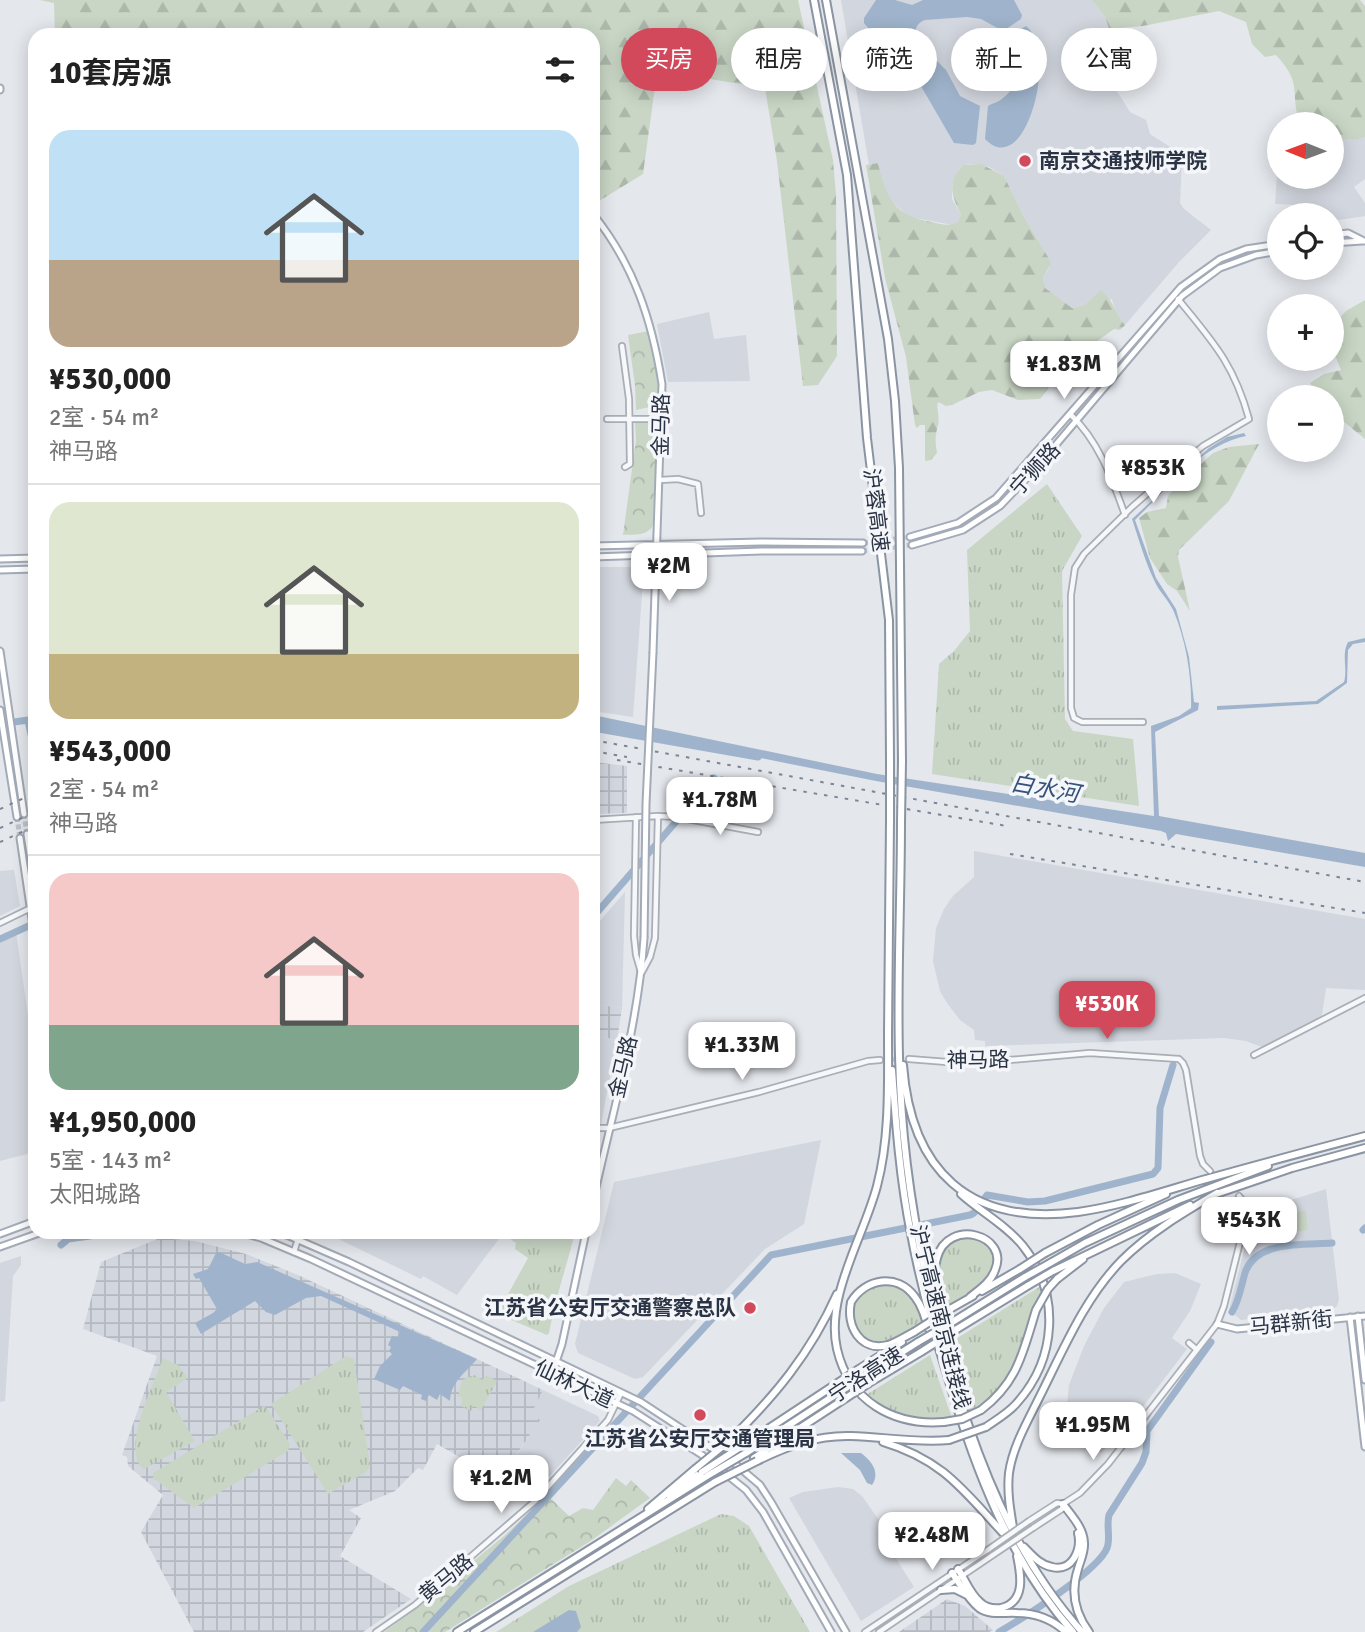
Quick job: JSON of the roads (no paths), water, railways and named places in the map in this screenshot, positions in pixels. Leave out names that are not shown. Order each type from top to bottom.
[{"type":"highway","name":"沪蓉高速","points":[[814,0],[847,175],[866,427],[890,621],[888,1023]]},
{"type":"highway","name":"沪蓉高速","points":[[826,0],[888,339],[895,401],[899,468],[902,761],[900,1014]]},
{"type":"highway","name":"沪宁高速南京连接线","points":[[900,1014],[901,1103],[912,1223]]},
{"type":"highway","points":[[756,1460],[796,1444],[849,1436],[929,1442],[950,1440],[986,1427],[1014,1407],[1028,1390],[1042,1363],[1050,1323],[1045,1286],[1029,1255],[1013,1235],[950,1182],[923,1146],[910,1114],[906,1094],[900,1014]]},
{"type":"highway","name":"沪宁高速南京连接线","points":[[888,1023],[895,1115],[912,1223],[953,1379],[1015,1549],[1047,1595],[1082,1632]]},
{"type":"highway","points":[[888,1023],[885,1144],[877,1186],[836,1312],[835,1336],[840,1360],[853,1385],[874,1406],[898,1418],[917,1423],[962,1419],[981,1410],[1002,1393],[1016,1370],[1036,1310],[1048,1289],[1070,1267],[1110,1242],[1217,1194],[1292,1168],[1365,1148]]},
{"type":"highway","points":[[973,1201],[1027,1214],[1079,1212],[1123,1202],[1210,1174],[1296,1156],[1365,1136]]},
{"type":"highway","name":"宁洛高速","points":[[457,1632],[630,1524],[701,1472],[743,1450],[1084,1243],[1189,1195],[1296,1156]]},
{"type":"highway","points":[[743,1450],[836,1384],[970,1297],[1123,1213],[1210,1174]]},
{"type":"highway","points":[[1013,1538],[1008,1489],[1012,1458],[1025,1426],[1079,1320],[1106,1278],[1133,1250],[1178,1215],[1217,1194]]},
{"type":"highway","name":"沪宁高速南京连接线","points":[[914,1232],[929,1316],[958,1412],[985,1488],[1047,1595]]},
{"type":"highway","points":[[953,1379],[935,1288],[935,1265],[941,1248],[953,1237],[965,1233],[990,1244],[997,1254],[998,1262],[992,1278],[970,1297]]},
{"type":"highway","name":"宁洛高速","points":[[474,1632],[715,1482],[756,1460],[869,1383],[957,1329],[1053,1271],[1110,1242]]},
{"type":"highway","points":[[630,1524],[701,1472],[770,1399],[799,1363],[828,1314],[848,1270]]},
{"type":"highway","points":[[914,1332],[888,1345],[864,1342],[851,1325],[851,1303],[864,1287],[876,1282],[894,1282],[910,1291],[925,1316],[948,1390],[958,1412]]},
{"type":"highway","points":[[871,1439],[919,1457],[940,1469],[1038,1560],[1058,1568],[1070,1564],[1080,1541],[1061,1505]]},
{"type":"highway","points":[[1061,1505],[1079,1527],[1084,1540],[1074,1584],[1075,1606],[1089,1632]]},
{"type":"highway","points":[[957,1574],[985,1606],[993,1608],[1011,1604],[1017,1599],[1021,1581],[1015,1549]]},
{"type":"highway","points":[[957,1574],[968,1596]]},
{"type":"highway","points":[[941,1590],[955,1589],[988,1612],[1034,1614],[1050,1620],[1066,1632]]},
{"type":"highway","name":"沪宁高速南京连接线","points":[[1053,1602],[1073,1632]]},
{"type":"main road","name":"金马路","points":[[600,224],[629,266],[657,353],[662,384],[642,973],[600,1169]]},
{"type":"main road","points":[[1344,234],[1364,241]]},
{"type":"main road","points":[[1344,242],[1364,241]]},
{"type":"main road","name":"宁狮路","points":[[910,537],[958,523],[982,509],[1009,485],[1181,287],[1214,263],[1247,249],[1267,246]]},
{"type":"main road","name":"宁狮路","points":[[912,545],[963,530],[1000,506],[1077,421],[1178,299],[1220,268],[1267,253]]},
{"type":"main road","points":[[600,546],[761,542],[863,543]]},
{"type":"main road","points":[[600,557],[862,551]]},
{"type":"main road","points":[[0,559],[28,558]]},
{"type":"main road","points":[[0,570],[28,569]]},
{"type":"main road","points":[[0,651],[24,814]]},
{"type":"main road","points":[[0,710],[17,817]]},
{"type":"main road","points":[[27,834],[28,840]]},
{"type":"main road","points":[[20,838],[28,880]]},
{"type":"main road","points":[[0,1234],[28,1224]]},
{"type":"main road","points":[[0,1247],[28,1237]]},
{"type":"main road","name":"仙林大道","points":[[267,1239],[633,1411],[694,1449],[746,1490],[763,1512],[831,1632]]},
{"type":"main road","points":[[552,1374],[557,1363],[584,1239]]},
{"type":"main road","name":"仙林大道","points":[[299,1240],[641,1402],[734,1462],[760,1485],[846,1632]]},
{"type":"main road","points":[[1358,1316],[1365,1380]]},
{"type":"main road","name":"马群新街","points":[[1217,1324],[1237,1329],[1365,1316]]},
{"type":"main road","points":[[1350,1317],[1365,1447]]},
{"type":"street","points":[[1143,722],[1082,722],[1074,719],[1071,708],[1071,595],[1075,568],[1084,554],[1203,446],[1249,419],[1237,380],[1224,356],[1178,299]]},
{"type":"street","points":[[622,346],[630,419],[630,464],[625,467]]},
{"type":"street","points":[[1070,414],[1104,459],[1125,515]]},
{"type":"street","points":[[607,419],[662,419]]},
{"type":"street","points":[[660,480],[678,479],[698,484],[701,513]]},
{"type":"street","name":"金马路","points":[[642,973],[655,938],[658,816]]},
{"type":"street","name":"金马路","points":[[636,817],[634,936],[642,973]]},
{"type":"street","points":[[600,820],[677,817],[758,832]]},
{"type":"street","points":[[0,923],[28,909]]},
{"type":"street","points":[[1254,1055],[1365,998]]},
{"type":"street","name":"神马路","points":[[909,1059],[947,1062],[1090,1053],[1179,1059],[1186,1070],[1200,1156],[1210,1174]]},
{"type":"street","points":[[600,1128],[609,1128],[880,1060]]},
{"type":"street","points":[[879,1632],[941,1590],[957,1574],[1029,1521],[1080,1493],[1108,1464],[1217,1324],[1245,1222],[1246,1210],[1240,1196]]},
{"type":"street","points":[[294,1252],[299,1240]]},
{"type":"street","points":[[1189,1343],[1196,1349]]},
{"type":"street","name":"黄马路","points":[[376,1632],[415,1605],[535,1501],[608,1420],[618,1405],[621,1393]]},
{"type":"street","points":[[865,1632],[957,1574],[993,1555],[1061,1505]]},
{"type":"water","points":[[876,0],[895,0],[912,5],[923,0],[1014,0],[1022,15],[1021,19],[1008,28],[998,28],[981,19],[967,17],[925,20],[916,28],[868,28],[864,18]]},
{"type":"water","points":[[937,61],[951,79],[951,91],[957,91],[960,96],[980,106],[976,143],[954,143],[924,91],[937,91]]},
{"type":"water","points":[[1037,91],[1025,128],[1013,143],[1000,147],[985,139],[988,106],[1009,92]]},
{"type":"water","name":"白水河","points":[[1244,433],[1246,436],[1214,449],[1174,480],[1209,448],[1227,437]]},
{"type":"water","name":"白水河","points":[[1171,483],[1135,520],[1156,578],[1176,609],[1189,657],[1194,702],[1199,703],[1198,710],[1155,732],[1159,816],[1365,853],[1365,867],[1176,834],[1168,841],[1166,833],[1161,831],[600,729],[600,716],[877,774],[1154,816],[1151,726],[1179,716],[1191,708],[1185,647],[1172,608],[1159,588],[1132,519]]},
{"type":"water","points":[[1365,638],[1365,642],[1353,644],[1348,650],[1347,683],[1318,704],[1217,710],[1217,706],[1316,701],[1344,682],[1348,642]]},
{"type":"water","points":[[219,1252],[245,1264],[257,1262],[477,1359],[456,1383],[450,1401],[440,1394],[437,1400],[429,1395],[426,1401],[421,1399],[422,1395],[403,1386],[400,1390],[374,1379],[380,1366],[392,1354],[388,1345],[392,1336],[398,1337],[400,1332],[321,1296],[306,1298],[275,1315],[266,1312],[255,1301],[201,1334],[195,1323],[217,1309],[199,1278],[196,1279],[193,1274],[208,1269]]},
{"type":"water","points":[[841,1453],[861,1453],[869,1460],[875,1472],[872,1485],[867,1483],[860,1470]]},
{"type":"water","points":[[569,1610],[576,1611],[581,1627],[577,1632],[533,1632]]},
{"type":"waterway","points":[[0,724],[28,720]]},
{"type":"waterway","points":[[600,729],[758,757]]},
{"type":"waterway","points":[[600,909],[714,778]]},
{"type":"waterway","points":[[0,939],[28,926]]},
{"type":"waterway","points":[[423,1632],[771,1255],[970,1215],[987,1195],[1028,1202],[1045,1201],[1153,1174],[1158,1168],[1160,1108],[1173,1065]]},
{"type":"waterway","points":[[61,1245],[68,1239]]},
{"type":"waterway","points":[[1232,1312],[1246,1270],[1252,1260],[1261,1253],[1284,1246],[1332,1243]]},
{"type":"waterway","points":[[999,1632],[1059,1593],[1101,1557],[1108,1544],[1109,1515],[1142,1463],[1146,1452],[1147,1431],[1211,1342]]},
{"type":"tunnel","points":[[863,543],[910,537]]},
{"type":"tunnel","points":[[862,551],[912,545]]},
{"type":"tunnel","points":[[24,814],[27,834]]},
{"type":"tunnel","points":[[17,817],[20,838]]},
{"type":"tunnel","points":[[880,1060],[909,1059]]},
{"type":"railway","points":[[600,741],[1365,882]]},
{"type":"railway","points":[[600,752],[627,757]]},
{"type":"railway","points":[[617,760],[1007,826]]},
{"type":"railway","points":[[0,809],[28,796]]},
{"type":"railway","points":[[0,828],[28,815]]},
{"type":"railway","points":[[0,842],[28,829]]},
{"type":"railway","points":[[1010,854],[1365,913]]},
{"type":"place","name":"南京交通技师学院","points":[[1025,161]]},
{"type":"place","name":"江苏省公安厅交通警察总队","points":[[750,1308]]},
{"type":"place","name":"江苏省公安厅交通管理局","points":[[700,1415]]}]
